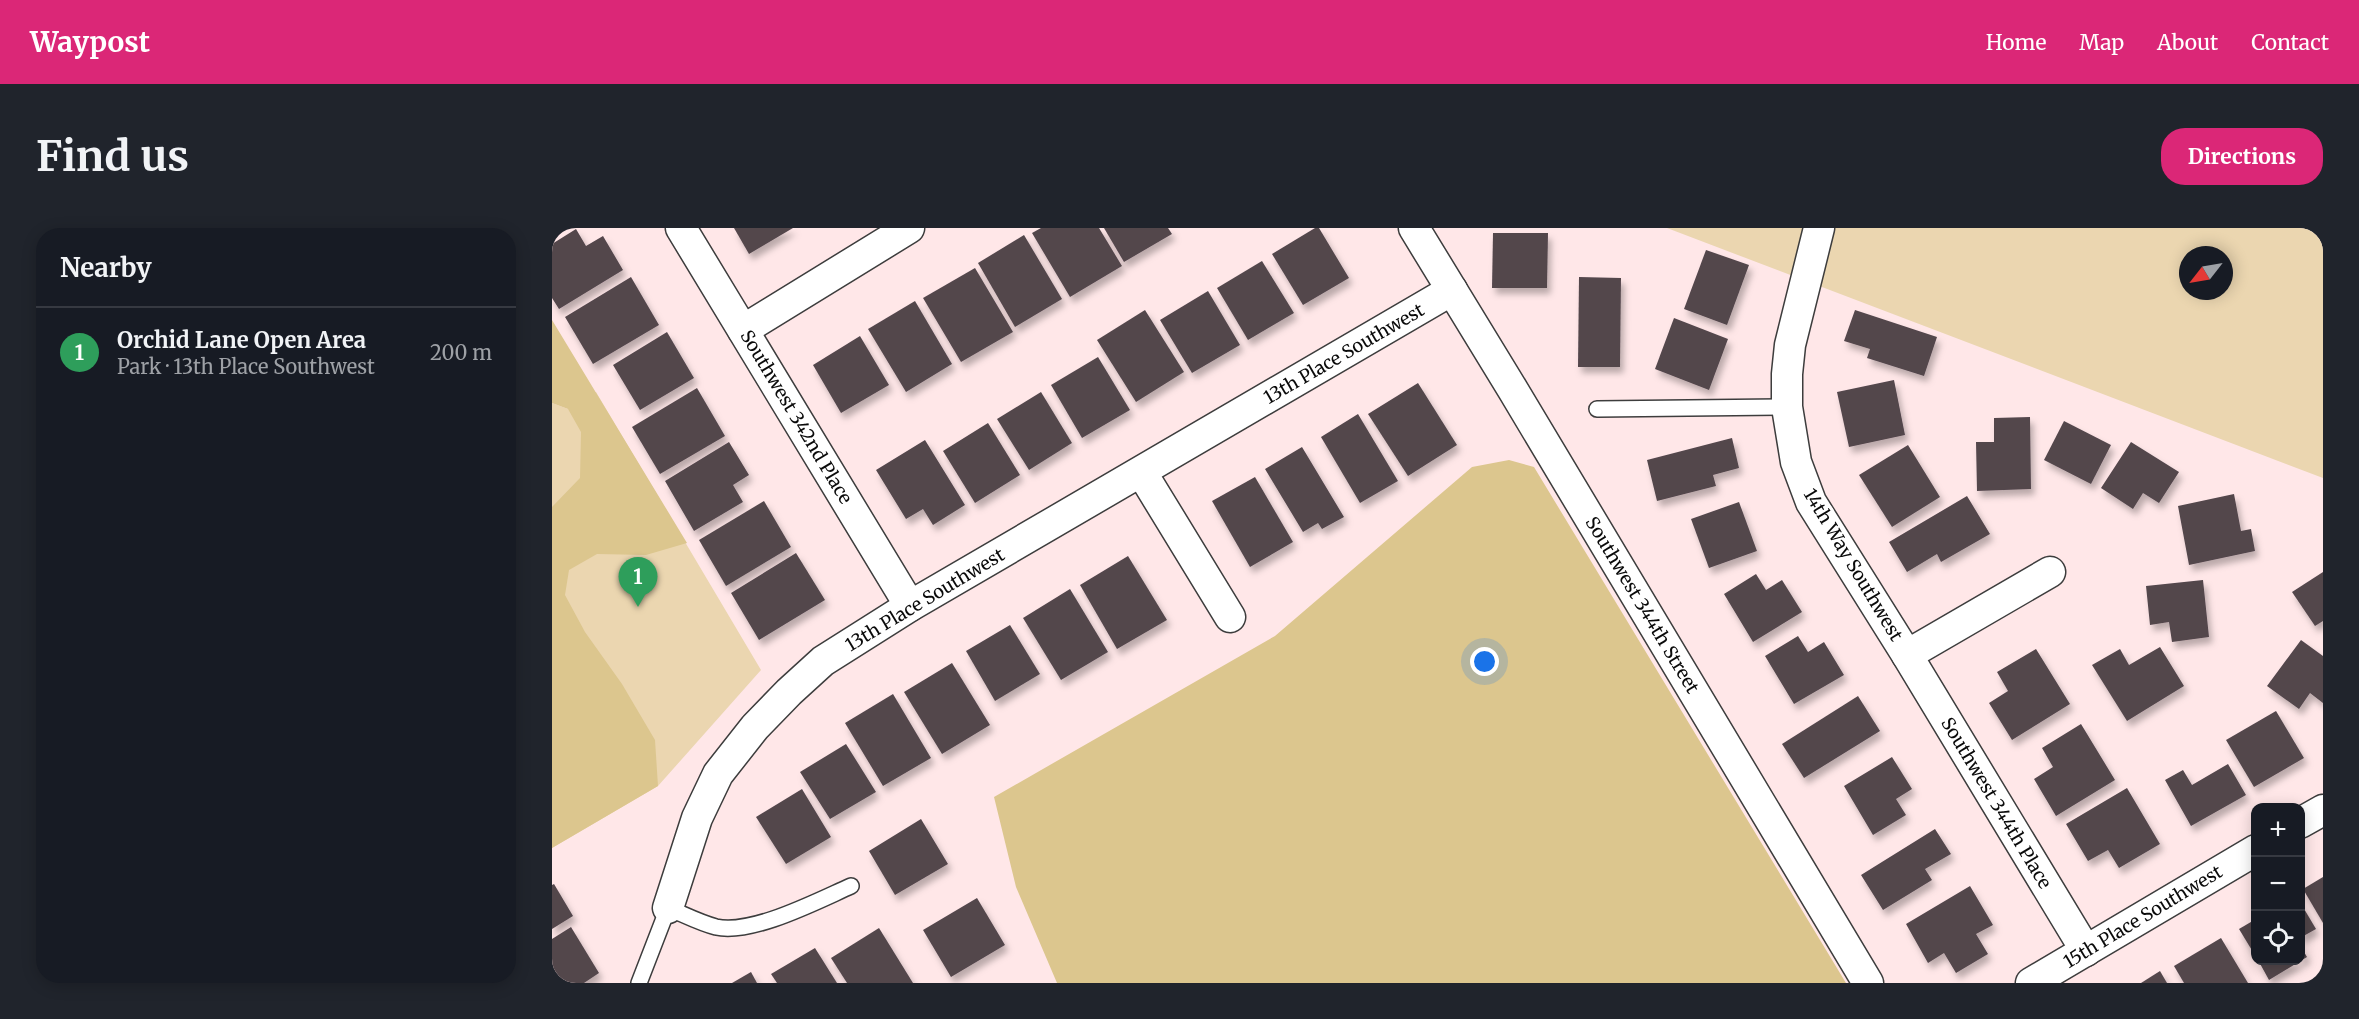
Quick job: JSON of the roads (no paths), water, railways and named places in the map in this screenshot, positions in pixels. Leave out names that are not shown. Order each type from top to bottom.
[{"type":"street","name":"Southwest 342nd Place","points":[[681,228],[910,606]]},
{"type":"street","points":[[743,330],[909,228]]},
{"type":"street","name":"Southwest 344th Street","points":[[1414,228],[1868,983]]},
{"type":"street","name":"14th Way Southwest","points":[[1819,228],[1790,345],[1786,374],[1787,407],[1796,462],[1811,502],[1907,655]]},
{"type":"street","name":"13th Place Southwest","points":[[668,909],[697,818],[718,774],[755,728],[823,661],[910,606],[1142,473],[1452,290]]},
{"type":"street","points":[[1142,473],[1230,617]]},
{"type":"street","points":[[1907,655],[2050,572]]},
{"type":"street","name":"Southwest 344th Place","points":[[1907,655],[2086,951]]},
{"type":"street","points":[[2305,821],[2323,810]]},
{"type":"street","name":"15th Place Southwest","points":[[2031,983],[2251,853]]},
{"type":"lane","points":[[1597,409],[1787,407]]},
{"type":"lane","points":[[639,983],[668,909],[717,927],[739,927],[765,922],[851,886]]},
{"type":"place","name":"Orchid Lane Open Area","points":[[638,607]]}]
